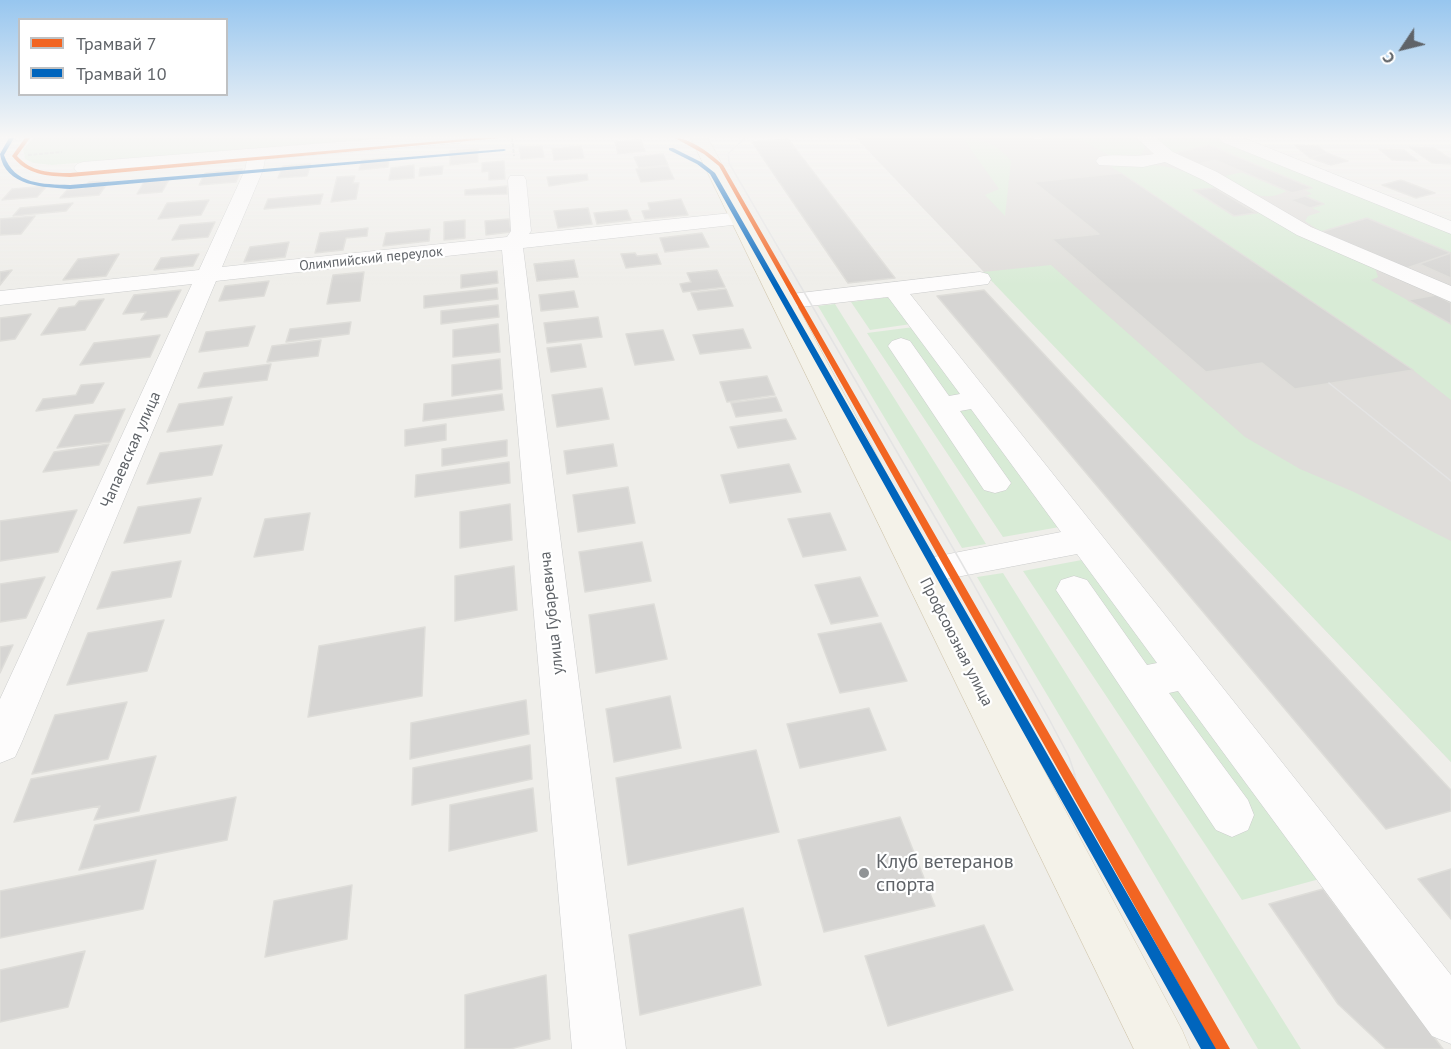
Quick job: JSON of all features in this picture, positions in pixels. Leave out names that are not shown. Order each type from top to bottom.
[{"type":"main road","name":"Профсоюзная улица","points":[[725,187],[1163,1049]]},
{"type":"street","name":"Чапаевская улица","points":[[0,744],[247,187]]},
{"type":"street","name":"улица Губаревича","points":[[518,187],[521,231],[512,245],[599,1049]]},
{"type":"street","points":[[1229,187],[1304,231],[1451,295]]},
{"type":"street","points":[[1349,187],[1451,228]]},
{"type":"street","name":"Олимпийский переулок","points":[[0,298],[512,245],[741,218]]},
{"type":"street","points":[[783,302],[980,279]]},
{"type":"street","points":[[894,289],[1451,1017]]},
{"type":"street","points":[[901,346],[995,483]]},
{"type":"street","points":[[942,405],[979,400]]},
{"type":"street","points":[[920,571],[1085,540]]},
{"type":"street","points":[[1074,590],[1232,815]]},
{"type":"street","points":[[1138,683],[1188,673]]},
{"type":"shaded area","points":[[903,187],[1323,187],[1451,241],[1451,762]]},
{"type":"green space","points":[[998,187],[1008,187],[1005,216],[985,195],[999,189]]},
{"type":"green space","points":[[1141,187],[1218,187],[1195,190],[1234,216],[1261,213],[1375,268],[1378,277],[1371,280],[1451,324],[1451,400],[1413,370]]},
{"type":"green space","points":[[1238,187],[1278,187],[1287,191],[1278,195],[1261,196]]},
{"type":"green space","points":[[1309,187],[1339,187],[1451,233],[1451,253],[1367,218],[1321,232],[1305,221],[1308,216],[1321,212],[1312,208],[1324,204],[1305,196],[1312,194],[1305,190],[1311,188]]},
{"type":"green space","points":[[1051,265],[1245,437],[1300,469],[1354,492],[1451,541],[1451,762],[983,272]]},
{"type":"green space","points":[[891,297],[911,324],[870,330],[851,302]]},
{"type":"green space","points":[[835,304],[986,544],[962,548],[818,306]]},
{"type":"green space","points":[[914,327],[968,397],[953,410],[975,406],[1065,526],[1003,537],[867,333]]},
{"type":"green space","points":[[1087,559],[1168,667],[1156,692],[1184,686],[1327,877],[1242,900],[1023,571]]},
{"type":"green space","points":[[1003,573],[1301,1049],[1258,1049],[977,577]]},
{"type":"building","points":[[46,187],[37,197],[2,200],[12,189]]},
{"type":"building","points":[[105,187],[99,195],[60,198],[67,190]]},
{"type":"building","points":[[141,187],[165,187],[162,192],[137,194]]},
{"type":"building","points":[[335,187],[358,187],[356,199],[331,202]]},
{"type":"building","points":[[507,187],[507,194],[465,195],[465,190]]},
{"type":"building","points":[[783,187],[825,187],[895,278],[848,283]]},
{"type":"building","points":[[1040,187],[1142,187],[1413,370],[1295,389],[1262,363],[1206,372],[1052,239],[1099,234]]},
{"type":"building","points":[[1278,187],[1312,188],[1292,193]]},
{"type":"building","points":[[1387,187],[1419,187],[1435,193],[1416,198]]},
{"type":"building","points":[[1215,188],[1256,213],[1234,216],[1193,190]]},
{"type":"building","points":[[323,194],[320,204],[264,209],[268,199]]},
{"type":"building","points":[[1305,196],[1324,204],[1310,208],[1290,200]]},
{"type":"building","points":[[681,199],[688,215],[645,219],[642,211],[650,210],[648,203]]},
{"type":"building","points":[[209,200],[201,215],[158,219],[167,203]]},
{"type":"building","points":[[73,203],[66,211],[13,216],[20,208]]},
{"type":"building","points":[[588,208],[592,224],[558,228],[554,211]]},
{"type":"building","points":[[627,210],[631,220],[597,224],[594,213]]},
{"type":"building","points":[[35,216],[21,234],[0,235],[0,219]]},
{"type":"building","points":[[1367,218],[1451,253],[1404,269],[1321,232]]},
{"type":"building","points":[[509,219],[511,232],[486,235],[485,221]]},
{"type":"building","points":[[465,220],[465,238],[444,240],[444,222]]},
{"type":"building","points":[[215,222],[208,237],[172,240],[180,225]]},
{"type":"building","points":[[368,228],[367,236],[346,238],[343,250],[315,253],[320,233]]},
{"type":"building","points":[[430,229],[429,241],[383,246],[386,233]]},
{"type":"building","points":[[702,233],[709,247],[665,252],[660,238]]},
{"type":"building","points":[[289,242],[285,257],[244,262],[250,247]]},
{"type":"building","points":[[635,253],[637,256],[657,254],[661,264],[626,268],[621,254]]},
{"type":"building","points":[[1451,253],[1451,278],[1419,264]]},
{"type":"building","points":[[119,254],[106,276],[63,280],[78,259]]},
{"type":"building","points":[[199,254],[193,266],[154,270],[161,258]]},
{"type":"building","points":[[574,260],[578,277],[537,281],[534,264]]},
{"type":"building","points":[[12,270],[0,285],[0,272]]},
{"type":"building","points":[[717,270],[725,287],[683,292],[680,284],[691,282],[687,273]]},
{"type":"building","points":[[497,271],[498,283],[461,288],[461,275]]},
{"type":"building","points":[[364,272],[360,301],[327,304],[333,275]]},
{"type":"building","points":[[269,281],[264,296],[219,301],[225,286]]},
{"type":"building","points":[[497,288],[498,299],[424,308],[424,296]]},
{"type":"building","points":[[726,289],[733,306],[698,310],[691,293]]},
{"type":"building","points":[[181,290],[167,317],[141,320],[146,312],[123,314],[134,295]]},
{"type":"building","points":[[984,290],[1451,790],[1451,811],[1386,829],[937,296]]},
{"type":"building","points":[[574,291],[578,307],[541,311],[539,295]]},
{"type":"building","points":[[1436,295],[1451,303],[1451,324],[1408,300]]},
{"type":"building","points":[[104,299],[85,330],[41,335],[59,308],[75,306],[79,301]]},
{"type":"building","points":[[498,305],[499,317],[441,324],[441,311]]},
{"type":"building","points":[[31,314],[15,339],[0,341],[0,318]]},
{"type":"building","points":[[598,317],[602,337],[547,343],[544,323]]},
{"type":"building","points":[[351,322],[349,334],[286,342],[290,329]]},
{"type":"building","points":[[498,324],[500,352],[453,357],[453,330]]},
{"type":"building","points":[[255,326],[248,346],[199,352],[206,332]]},
{"type":"building","points":[[743,329],[751,348],[700,354],[693,335]]},
{"type":"building","points":[[663,330],[674,360],[635,365],[626,334]]},
{"type":"building","points":[[160,335],[150,357],[80,365],[94,343]]},
{"type":"building","points":[[321,340],[318,356],[267,362],[272,346]]},
{"type":"building","points":[[581,344],[586,367],[551,372],[547,348]]},
{"type":"building","points":[[500,359],[502,389],[452,396],[452,365]]},
{"type":"building","points":[[271,364],[267,380],[198,388],[204,373]]},
{"type":"building","points":[[767,376],[775,395],[727,402],[720,382]]},
{"type":"building","points":[[104,383],[93,403],[36,411],[43,399],[76,395],[81,385]]},
{"type":"building","points":[[602,388],[609,419],[557,427],[552,395]]},
{"type":"building","points":[[502,394],[504,410],[423,421],[424,404]]},
{"type":"building","points":[[232,397],[223,425],[167,432],[179,404]]},
{"type":"building","points":[[776,397],[782,411],[736,417],[731,403]]},
{"type":"building","points":[[125,409],[110,442],[57,448],[75,415]]},
{"type":"building","points":[[786,419],[796,439],[738,448],[730,427]]},
{"type":"building","points":[[446,424],[446,440],[405,446],[405,430]]},
{"type":"building","points":[[507,440],[507,456],[442,466],[442,449]]},
{"type":"building","points":[[109,444],[99,465],[43,472],[54,452]]},
{"type":"building","points":[[613,444],[617,466],[567,474],[564,451]]},
{"type":"building","points":[[222,445],[212,475],[147,484],[160,453]]},
{"type":"building","points":[[509,462],[510,483],[415,497],[416,475]]},
{"type":"building","points":[[789,464],[801,492],[730,503],[721,475]]},
{"type":"building","points":[[628,487],[635,523],[578,532],[573,495]]},
{"type":"building","points":[[201,498],[190,533],[124,543],[138,507]]},
{"type":"building","points":[[510,504],[512,540],[460,548],[460,512]]},
{"type":"building","points":[[77,510],[58,552],[0,561],[0,521]]},
{"type":"building","points":[[310,513],[303,550],[254,557],[265,519]]},
{"type":"building","points":[[830,513],[846,550],[803,557],[788,519]]},
{"type":"building","points":[[642,542],[651,581],[585,592],[579,552]]},
{"type":"building","points":[[181,561],[171,597],[97,609],[112,572]]},
{"type":"building","points":[[514,566],[517,610],[455,621],[455,576]]},
{"type":"building","points":[[45,577],[26,618],[0,622],[0,584]]},
{"type":"building","points":[[860,577],[878,616],[831,624],[815,585]]},
{"type":"building","points":[[654,604],[667,659],[596,673],[589,615]]},
{"type":"building","points":[[164,620],[147,671],[67,685],[88,633]]},
{"type":"building","points":[[881,623],[907,681],[840,693],[818,634]]},
{"type":"building","points":[[425,627],[422,696],[308,717],[319,646]]},
{"type":"building","points":[[13,645],[0,673],[0,647]]},
{"type":"building","points":[[670,696],[681,748],[614,762],[606,709]]},
{"type":"building","points":[[526,700],[529,734],[410,759],[411,723]]},
{"type":"building","points":[[127,702],[108,759],[32,774],[55,715]]},
{"type":"building","points":[[869,708],[886,750],[800,768],[787,724]]},
{"type":"building","points":[[530,745],[532,779],[412,805],[413,768]]},
{"type":"building","points":[[756,750],[779,832],[628,865],[616,778]]},
{"type":"building","points":[[156,756],[139,811],[94,820],[100,806],[14,822],[31,779]]},
{"type":"building","points":[[533,788],[537,831],[449,851],[450,805]]},
{"type":"building","points":[[236,797],[227,840],[79,870],[95,825]]},
{"type":"building","name":"Клуб ветеранов спорта","points":[[900,817],[935,906],[824,932],[798,840]]},
{"type":"building","points":[[156,860],[143,909],[0,938],[0,891]]},
{"type":"building","points":[[1451,869],[1451,919],[1418,879]]},
{"type":"building","points":[[352,885],[347,939],[265,957],[274,901]]},
{"type":"building","points":[[1323,889],[1443,1049],[1386,1049],[1338,1004],[1269,904]]},
{"type":"building","points":[[743,908],[761,985],[640,1015],[629,935]]},
{"type":"building","points":[[984,925],[1013,990],[888,1026],[865,956]]},
{"type":"building","points":[[85,951],[68,1007],[0,1022],[0,970]]},
{"type":"building","points":[[546,975],[550,1039],[510,1049],[465,1049],[465,995]]},
{"type":"tram line","name":"10","points":[[720,187],[1209,1049]]},
{"type":"tram line","name":"7","points":[[733,187],[1223,1049]]},
{"type":"tram line","points":[[743,187],[961,562],[1049,719],[1069,757],[1075,775]]},
{"type":"tram line","points":[[1329,383],[1451,481]]},
{"type":"tram line","points":[[1074,774],[1081,795]]},
{"type":"place","name":"Клуб ветеранов спорта","points":[[864,873]]}]
